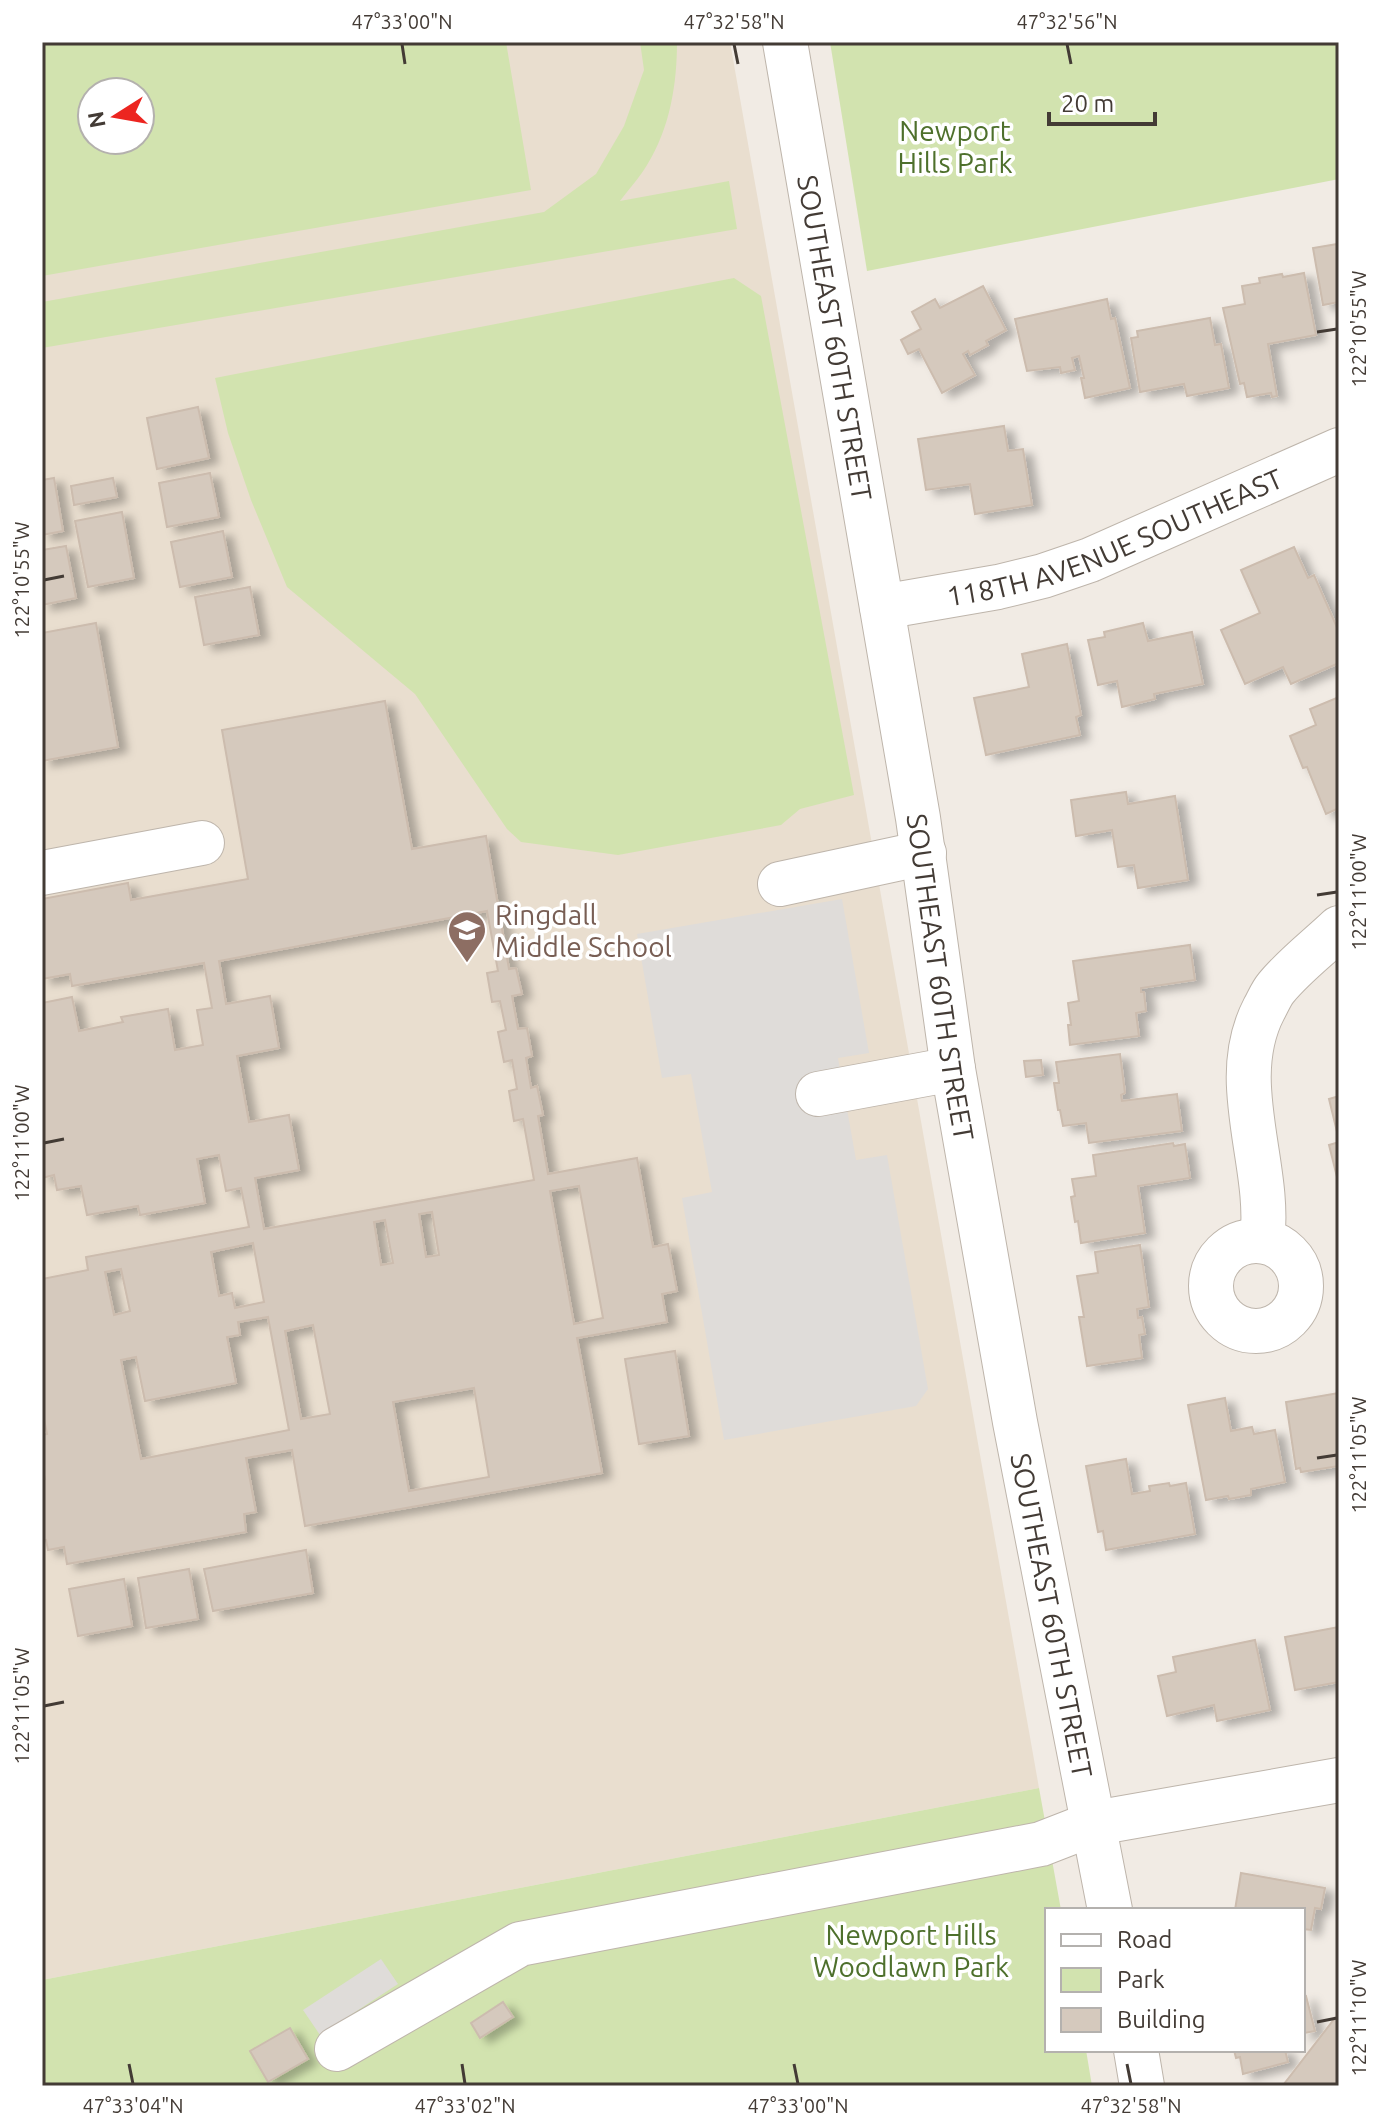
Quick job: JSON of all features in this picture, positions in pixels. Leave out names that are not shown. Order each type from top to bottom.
[{"type":"street","name":"SOUTHEAST 60TH STREET","points":[[785,42],[924,853],[953,1069],[1015,1422],[1110,1908]]},
{"type":"street","name":"118TH AVENUE SOUTHEAST","points":[[882,607],[998,587],[1090,560],[1339,450]]},
{"type":"street","points":[[42,873],[202,843]]},
{"type":"street","points":[[780,884],[924,853]]},
{"type":"street","points":[[1262,1241],[1265,1219],[1249,1091],[1250,1056],[1257,1022],[1274,989],[1339,928]]},
{"type":"street","points":[[818,1094],[953,1069]]},
{"type":"street","points":[[337,2049],[520,1944],[1041,1844],[1095,1823],[1339,1780]]},
{"type":"street","points":[[1136,2052],[1142,2086]]},
{"type":"shaded area","name":"Ringdall Middle School","points":[[42,42],[730,42],[1039,1788],[42,1980]]},
{"type":"shaded area","points":[[842,899],[869,1053],[838,1058],[856,1160],[887,1155],[928,1389],[916,1406],[724,1440],[682,1198],[712,1192],[691,1074],[662,1078],[637,934]]},
{"type":"shaded area","points":[[381,1959],[398,1984],[320,2035],[303,2010]]},
{"type":"green space","points":[[42,42],[506,42],[531,190],[42,276]]},
{"type":"green space","points":[[640,42],[677,42],[674,90],[667,121],[655,151],[620,201],[729,181],[737,229],[42,348],[42,302],[544,212],[596,174],[624,126],[644,70]]},
{"type":"green space","name":"Newport Hills Park","points":[[830,42],[1339,42],[1339,179],[867,271]]},
{"type":"green space","points":[[734,278],[761,296],[854,795],[800,809],[781,825],[618,855],[521,842],[507,829],[415,694],[287,587],[251,500],[228,433],[215,378]]},
{"type":"green space","name":"Newport Hills Woodlawn Park","points":[[1039,1788],[1061,1908],[1045,1908],[1045,2052],[1086,2052],[1092,2086],[42,2086],[42,1980]]},
{"type":"building","points":[[1339,241],[1339,302],[1323,305],[1313,248]]},
{"type":"building","points":[[1304,273],[1316,335],[1268,344],[1277,396],[1272,397],[1271,393],[1247,397],[1244,383],[1240,384],[1223,308],[1245,304],[1242,286],[1260,283],[1259,278]]},
{"type":"building","points":[[983,286],[1006,330],[986,341],[988,345],[970,355],[968,351],[963,354],[975,375],[942,393],[919,349],[908,354],[901,340],[921,329],[912,312],[935,299],[940,308]]},
{"type":"building","points":[[1107,299],[1111,319],[1115,318],[1130,388],[1085,398],[1079,356],[1072,358],[1075,370],[1061,373],[1060,367],[1027,371],[1015,319]]},
{"type":"building","points":[[1210,318],[1215,345],[1221,344],[1229,388],[1187,396],[1184,384],[1140,392],[1131,338],[1138,337],[1137,331]]},
{"type":"building","points":[[198,407],[209,458],[157,469],[147,418]]},
{"type":"building","points":[[1004,426],[1008,451],[1023,449],[1032,505],[975,514],[970,484],[926,490],[918,439]]},
{"type":"building","points":[[210,473],[219,517],[167,527],[159,483]]},
{"type":"building","points":[[54,478],[63,531],[42,535],[42,480]]},
{"type":"building","points":[[113,478],[117,497],[74,505],[71,486]]},
{"type":"building","points":[[122,512],[134,578],[88,587],[75,521]]},
{"type":"building","points":[[223,531],[232,577],[180,587],[171,542]]},
{"type":"building","points":[[66,546],[76,598],[42,605],[42,550]]},
{"type":"building","points":[[1294,547],[1308,578],[1314,575],[1339,632],[1339,663],[1291,684],[1283,667],[1245,684],[1221,630],[1260,613],[1241,570]]},
{"type":"building","points":[[250,587],[259,635],[204,645],[195,597]]},
{"type":"building","points":[[96,623],[118,747],[42,761],[42,633]]},
{"type":"building","points":[[1143,623],[1148,641],[1192,632],[1203,684],[1154,694],[1155,699],[1122,707],[1117,681],[1098,685],[1088,640],[1105,637],[1104,632]]},
{"type":"building","points":[[1067,644],[1081,715],[1076,717],[1080,735],[986,755],[974,698],[1029,687],[1022,654]]},
{"type":"building","points":[[1339,697],[1339,808],[1326,814],[1307,767],[1303,768],[1290,736],[1316,725],[1310,709]]},
{"type":"building","points":[[385,701],[412,849],[486,836],[509,969],[516,968],[522,994],[512,996],[518,1029],[527,1028],[532,1056],[526,1058],[531,1088],[537,1086],[543,1115],[538,1116],[548,1174],[637,1158],[653,1247],[668,1244],[677,1291],[662,1294],[667,1322],[577,1338],[602,1473],[305,1526],[292,1450],[246,1458],[256,1512],[244,1514],[246,1532],[67,1564],[64,1547],[48,1550],[46,1540],[42,1541],[42,1480],[45,1479],[42,1435],[47,1434],[42,1409],[42,1279],[88,1270],[86,1257],[249,1227],[241,1188],[226,1191],[219,1155],[197,1159],[205,1203],[140,1215],[138,1206],[87,1215],[81,1186],[57,1190],[54,1175],[42,1178],[42,1003],[72,997],[79,1031],[123,1022],[121,1017],[168,1009],[175,1050],[203,1045],[197,1010],[212,1008],[204,963],[72,986],[70,974],[42,979],[42,899],[128,883],[131,900],[248,879],[222,730]],"holes":[[[487,911],[498,971],[487,973],[492,1002],[500,1001],[506,1030],[498,1032],[504,1062],[512,1060],[517,1089],[509,1091],[514,1121],[523,1119],[534,1180],[264,1229],[255,1178],[299,1170],[289,1115],[249,1122],[237,1056],[279,1048],[270,996],[226,1004],[219,961]],[[579,1186],[603,1318],[574,1324],[550,1191]],[[432,1212],[439,1255],[426,1257],[419,1214]],[[385,1220],[393,1263],[381,1265],[374,1222]],[[253,1243],[264,1302],[235,1308],[232,1293],[219,1296],[211,1252]],[[121,1269],[130,1311],[114,1315],[105,1272]],[[268,1317],[289,1430],[141,1459],[121,1360],[136,1357],[145,1401],[236,1383],[227,1337],[240,1335],[238,1322]],[[313,1325],[330,1414],[301,1419],[285,1331]],[[474,1388],[489,1477],[409,1491],[393,1402]]]},
{"type":"building","points":[[1126,792],[1128,804],[1175,796],[1188,880],[1138,888],[1134,865],[1118,867],[1112,830],[1076,836],[1071,800]]},
{"type":"building","points":[[1190,945],[1195,980],[1141,988],[1146,1011],[1136,1013],[1139,1036],[1070,1045],[1068,1003],[1079,1001],[1073,961]]},
{"type":"building","points":[[1120,1054],[1125,1093],[1121,1095],[1122,1101],[1177,1094],[1182,1131],[1089,1143],[1086,1123],[1063,1126],[1054,1083],[1059,1083],[1056,1062]]},
{"type":"building","points":[[1041,1060],[1043,1075],[1026,1077],[1024,1061]]},
{"type":"building","points":[[1339,1096],[1339,1140],[1329,1099]]},
{"type":"building","points":[[1339,1142],[1339,1185],[1329,1145]]},
{"type":"building","points":[[1173,1143],[1174,1146],[1185,1144],[1190,1178],[1138,1186],[1145,1233],[1081,1243],[1071,1197],[1075,1196],[1072,1179],[1096,1176],[1093,1155]]},
{"type":"building","points":[[1140,1245],[1149,1307],[1137,1309],[1145,1334],[1139,1335],[1142,1358],[1087,1366],[1079,1317],[1084,1317],[1077,1276],[1098,1273],[1095,1252]]},
{"type":"building","points":[[675,1351],[689,1436],[639,1444],[625,1359]]},
{"type":"building","points":[[1339,1393],[1339,1466],[1301,1472],[1300,1468],[1296,1469],[1286,1402]]},
{"type":"building","points":[[1225,1398],[1231,1431],[1252,1427],[1254,1434],[1275,1430],[1285,1482],[1251,1489],[1251,1495],[1206,1500],[1188,1405]]},
{"type":"building","points":[[1126,1459],[1132,1494],[1150,1491],[1149,1486],[1186,1483],[1195,1534],[1106,1550],[1103,1531],[1098,1532],[1086,1466]]},
{"type":"building","points":[[306,1550],[313,1593],[213,1611],[204,1569]]},
{"type":"building","points":[[189,1569],[198,1619],[146,1628],[138,1578]]},
{"type":"building","points":[[124,1579],[132,1626],[78,1636],[69,1589]]},
{"type":"building","points":[[1339,1627],[1339,1682],[1295,1690],[1285,1637]]},
{"type":"building","points":[[1255,1640],[1270,1710],[1217,1721],[1214,1705],[1167,1716],[1158,1676],[1176,1672],[1173,1657]]},
{"type":"building","points":[[1241,1873],[1325,1888],[1321,1909],[1315,1908],[1311,1930],[1305,1929],[1305,1908],[1235,1908]]},
{"type":"building","points":[[1305,1996],[1315,2031],[1305,2033]]},
{"type":"building","points":[[503,2002],[513,2017],[480,2038],[471,2023]]},
{"type":"building","points":[[1335,2018],[1339,2021],[1339,2086],[1284,2084]]},
{"type":"building","points":[[290,2028],[308,2059],[268,2082],[250,2051]]},
{"type":"building","points":[[1234,2052],[1286,2052],[1288,2062],[1243,2074],[1240,2057],[1236,2058]]},
{"type":"place","name":"Ringdall Middle School","points":[[467,964]]}]
